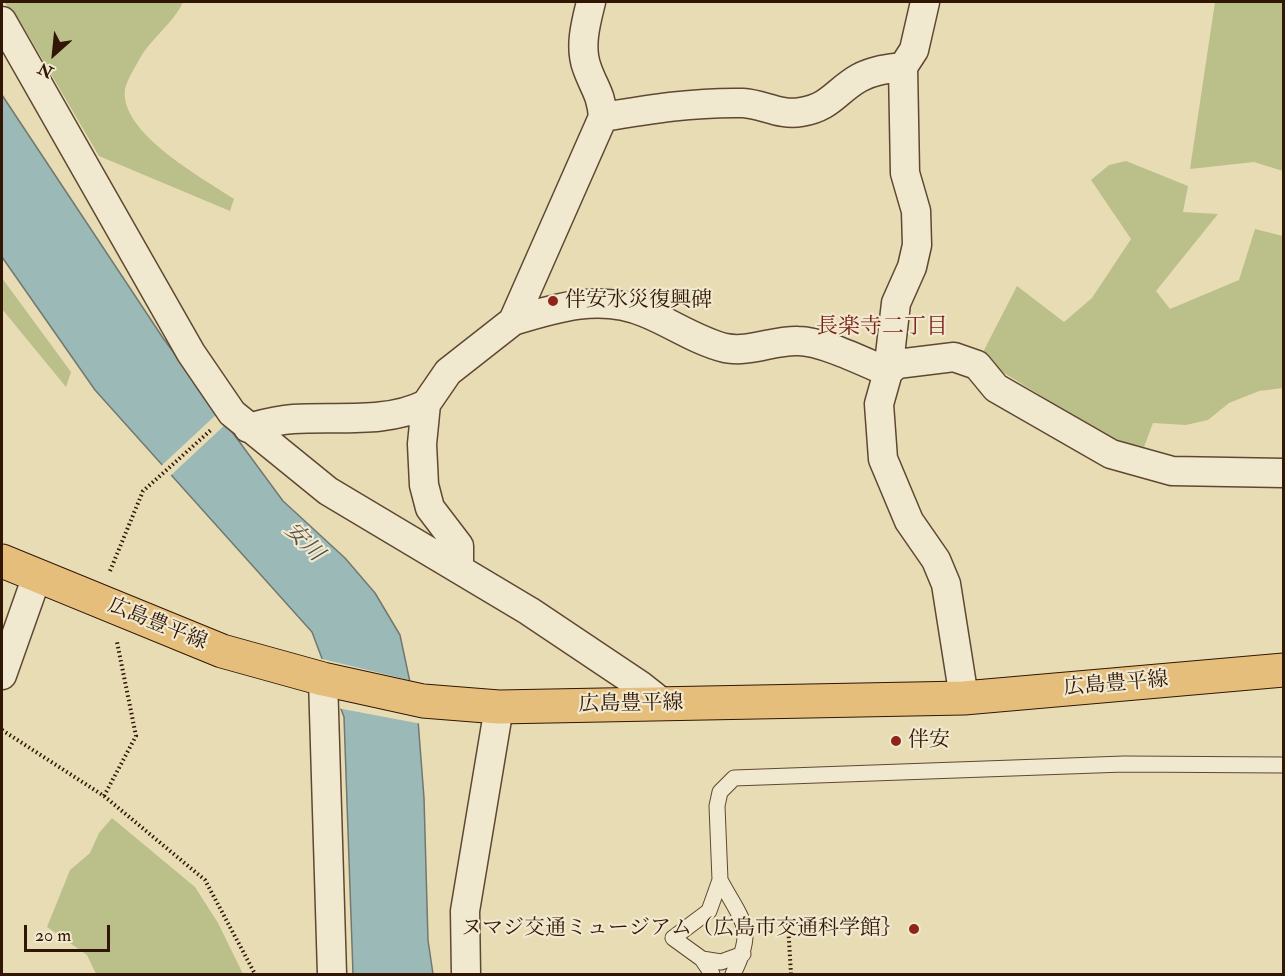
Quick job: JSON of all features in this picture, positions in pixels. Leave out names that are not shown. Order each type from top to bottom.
[{"type":"main road","name":"広島豊平線","points":[[2,561],[222,651],[323,679],[423,701],[499,707],[964,698],[1284,670]]},
{"type":"street","points":[[513,321],[603,117],[601,97],[586,66],[584,31],[591,2]]},
{"type":"street","points":[[925,2],[914,50],[903,68],[905,173],[916,211],[916,245],[912,267],[896,303],[888,372],[879,404],[883,459],[909,521],[936,560],[946,584],[964,698]]},
{"type":"street","points":[[2,21],[191,353],[232,413],[328,491],[390,530],[459,568],[641,686],[665,705]]},
{"type":"street","points":[[603,117],[694,102],[747,103],[776,112],[800,113],[827,104],[859,78],[881,70],[903,68]]},
{"type":"street","points":[[459,568],[459,546],[430,508],[424,485],[422,444],[426,404],[448,372],[513,321],[582,302],[622,304],[703,341],[728,348],[798,341],[838,352],[888,372]]},
{"type":"street","points":[[888,372],[897,364],[954,357],[977,365],[996,388],[1111,454],[1172,471],[1284,473]]},
{"type":"street","points":[[248,428],[275,420],[355,418],[410,412],[426,404]]},
{"type":"street","points":[[2,675],[37,576]]},
{"type":"street","points":[[323,679],[332,975]]},
{"type":"street","points":[[466,975],[465,911],[499,707]]},
{"type":"lane","points":[[709,911],[720,880],[717,806],[720,792],[734,778],[1124,764],[1284,765]]},
{"type":"lane","points":[[720,880],[739,915],[747,936],[743,954],[733,975]]},
{"type":"lane","points":[[712,975],[702,959],[672,938],[709,911],[723,909],[739,915]]},
{"type":"lane","points":[[702,959],[721,962],[743,954]]},
{"type":"path","points":[[110,571],[143,491],[218,424]]},
{"type":"path","points":[[104,796],[136,736],[117,638]]},
{"type":"path","points":[[2,730],[104,796],[205,880],[255,975]]},
{"type":"path","points":[[791,975],[788,924],[798,924]]},
{"type":"green space","points":[[4,2],[183,2],[174,17],[144,52],[133,70],[125,89],[127,105],[135,122],[166,153],[234,199],[230,211],[99,156],[20,21]]},
{"type":"green space","points":[[1215,2],[1283,2],[1283,171],[1254,162],[1190,169]]},
{"type":"green space","points":[[1126,161],[1188,186],[1183,212],[1218,214],[1156,291],[1170,309],[1239,280],[1255,229],[1283,236],[1283,388],[1259,391],[1229,403],[1208,420],[1186,425],[1153,423],[1144,447],[1114,441],[980,358],[1017,286],[1064,322],[1092,298],[1131,239],[1091,180],[1109,165]]},
{"type":"green space","points":[[2,278],[71,372],[66,387],[2,309]]},
{"type":"green space","points":[[112,818],[195,887],[218,923],[243,974],[96,974],[87,955],[47,927],[70,870],[90,853],[99,833]]},
{"type":"water","name":"安川","points":[[2,95],[163,338],[283,501],[345,558],[375,593],[400,635],[418,720],[424,798],[428,940],[433,974],[353,974],[344,717],[312,632],[95,390],[2,257]]},
{"type":"pier","points":[[219,412],[228,422],[169,477],[160,467]]},
{"type":"pier","points":[[318,658],[413,681],[422,724],[337,708]]},
{"type":"place","name":"伴安水災復興碑","points":[[553,301]]},
{"type":"place","name":"伴安","points":[[896,741]]},
{"type":"place","name":"ヌマジ交通ミュージアム（広島市交通科学館｝","points":[[914,929]]},
{"type":"district","name":"長楽寺二丁目","points":[[882,328]]}]
